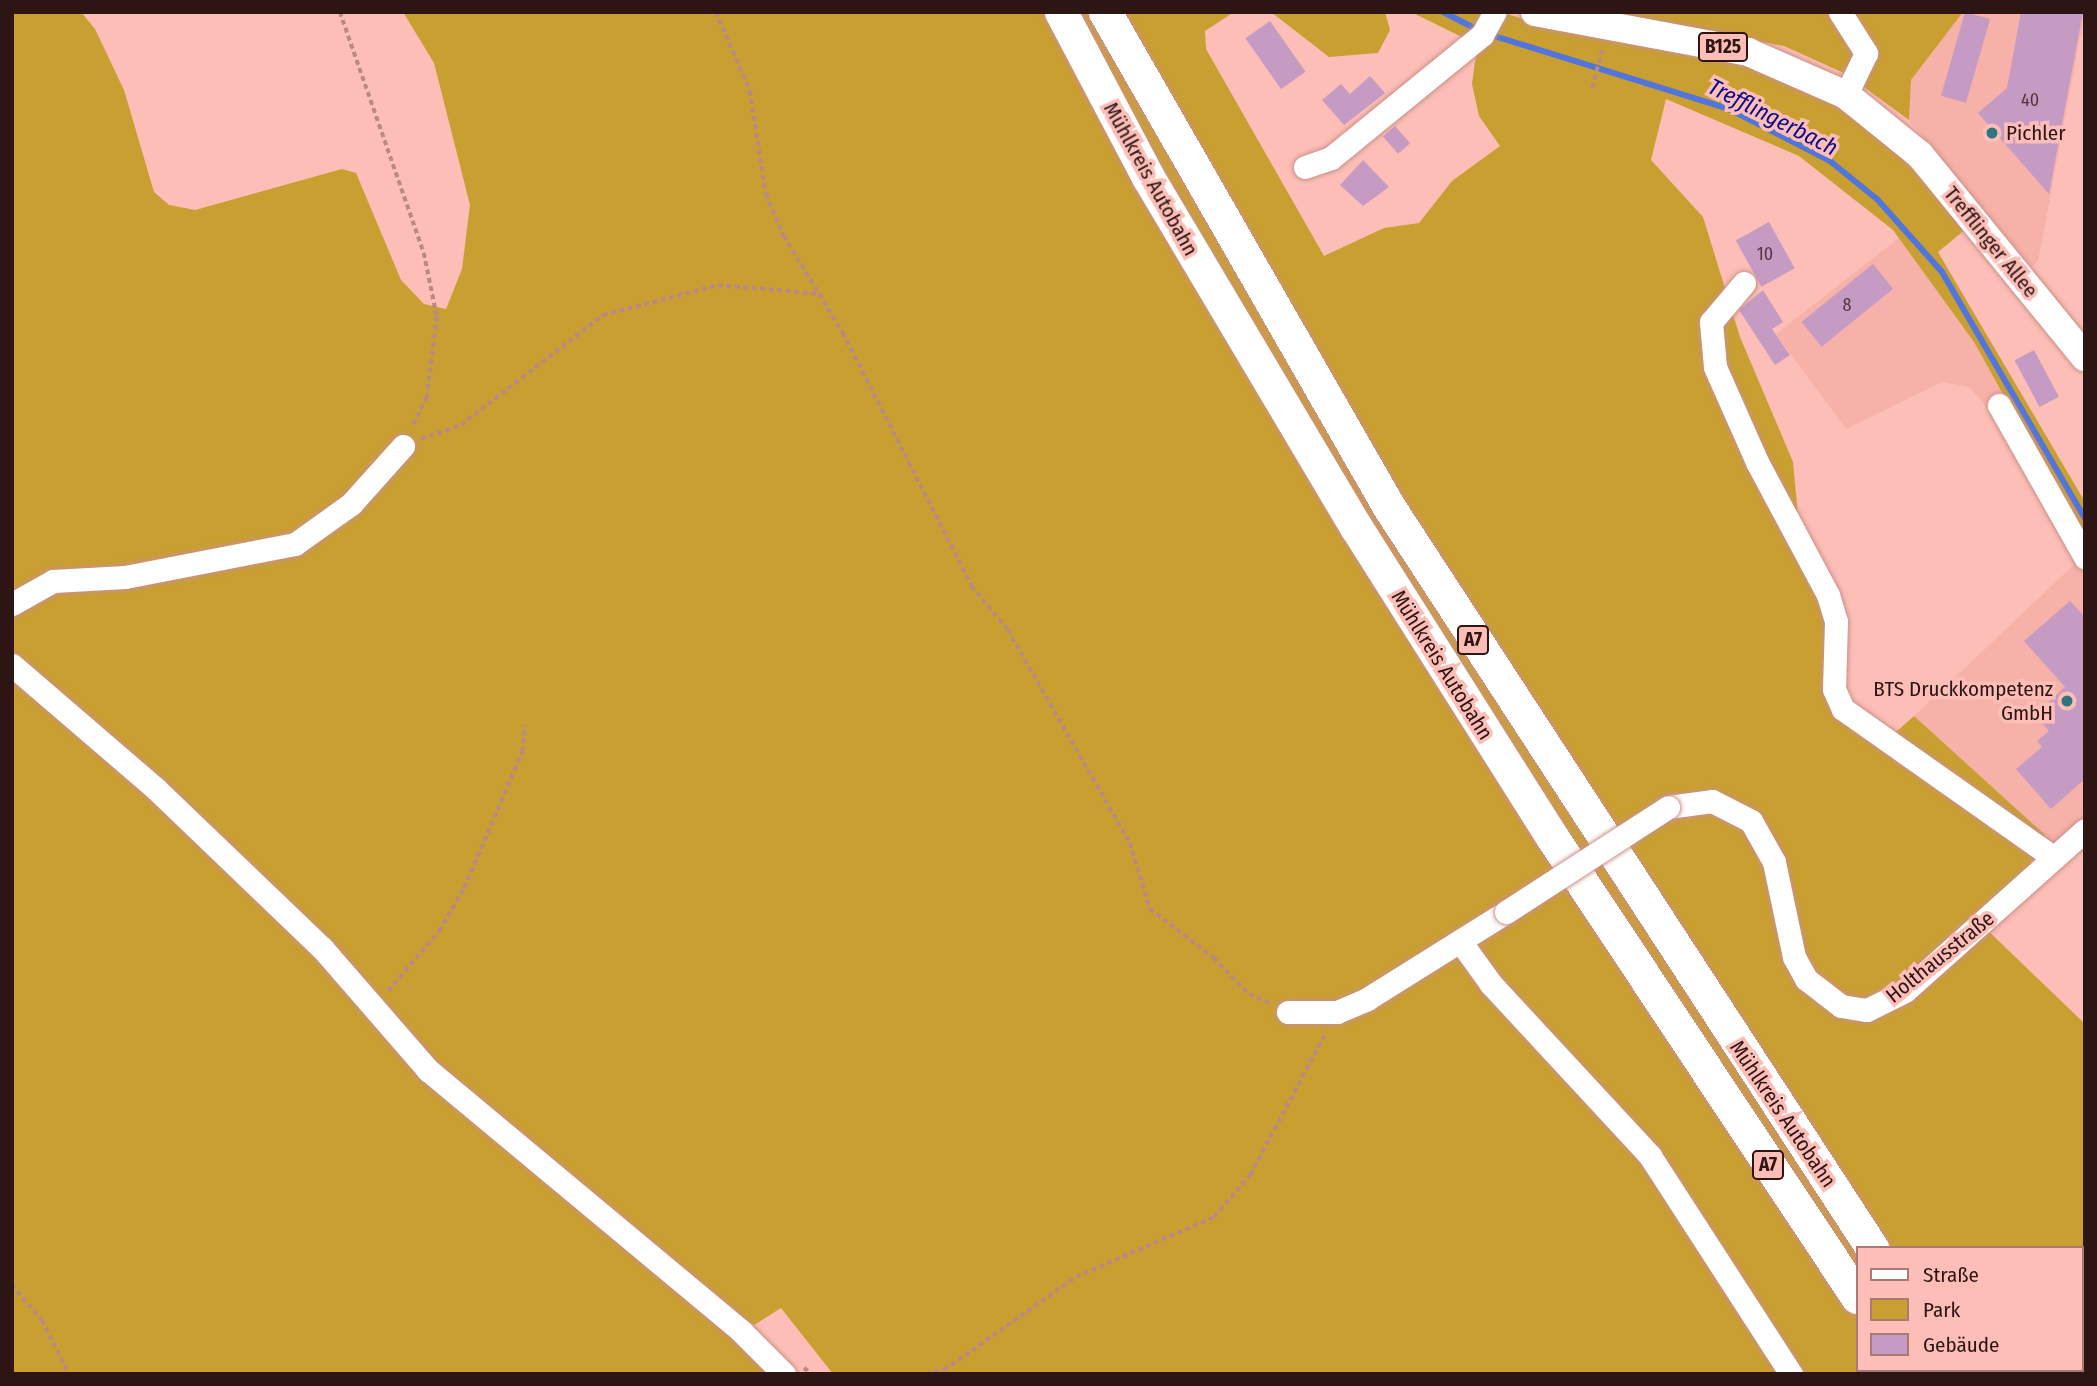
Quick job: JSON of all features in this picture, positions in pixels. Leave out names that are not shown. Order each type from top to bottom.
[{"type":"highway","name":"Mühlkreis Autobahn","points":[[1060,12],[1148,177],[1356,527],[1574,872],[1856,1295]]},
{"type":"highway","name":"Mühlkreis Autobahn","points":[[1105,12],[1389,507],[1871,1246]]},
{"type":"main road","name":"B125","points":[[1535,12],[1748,52],[1846,95]]},
{"type":"main road","name":"Trefflinger Allee","points":[[1846,95],[1893,130],[2085,357]]},
{"type":"street","points":[[1840,12],[1866,52],[1846,95]]},
{"type":"street","points":[[1305,167],[1331,158],[1482,35],[1494,14]]},
{"type":"street","points":[[1744,283],[1711,322],[1715,367],[1756,462],[1828,595],[1836,622],[1834,689],[1843,709],[2069,844]]},
{"type":"street","points":[[1999,405],[2085,557]]},
{"type":"street","points":[[12,604],[53,581],[125,577],[295,544],[351,504],[403,446]]},
{"type":"street","points":[[12,664],[156,789],[322,948],[428,1070],[741,1331],[784,1374]]},
{"type":"street","name":"Holthausstraße","points":[[1337,1012],[1460,941],[1668,807],[1712,801],[1751,821],[1773,862],[1794,957],[1806,979],[1840,1006],[1867,1010],[1905,991],[2069,844]]},
{"type":"street","points":[[1460,941],[1491,984],[1650,1156],[1791,1374]]},
{"type":"street","points":[[1287,1012],[1337,1012]]},
{"type":"path","points":[[340,12],[424,253],[437,317],[427,397],[403,446]]},
{"type":"path","points":[[716,12],[750,91],[766,194],[972,586],[1008,630],[1130,843],[1150,909],[1214,958],[1249,993],[1287,1012]]},
{"type":"path","points":[[1592,88],[1600,55]]},
{"type":"path","points":[[403,446],[461,425],[603,315],[718,285],[820,294]]},
{"type":"path","points":[[373,1009],[439,931],[464,888],[522,752],[525,726]]},
{"type":"path","points":[[926,1374],[944,1370],[1076,1278],[1214,1217],[1250,1175],[1337,1012]]},
{"type":"path","points":[[12,1285],[42,1320],[69,1374]]},
{"type":"shaded area","name":"Pichler","points":[[1963,12],[2085,12],[2038,261],[2031,267],[1909,120],[1911,80]]},
{"type":"shaded area","points":[[1899,238],[1974,342],[2006,402],[1991,410],[1969,387],[1942,382],[1846,429],[1776,334]]},
{"type":"shaded area","points":[[2078,561],[2085,570],[2085,821],[2040,864],[1914,716]]},
{"type":"green space","points":[[12,12],[81,12],[95,29],[124,90],[154,192],[169,205],[195,210],[342,169],[356,173],[401,280],[424,304],[446,309],[462,269],[470,205],[434,63],[403,12],[1234,12],[1205,31],[1206,49],[1324,256],[1384,228],[1419,223],[1452,181],[1500,146],[1479,116],[1472,84],[1477,47],[1507,14],[1567,32],[1725,58],[1824,98],[1890,145],[1967,228],[1938,252],[2085,502],[2085,543],[1974,342],[1893,230],[1799,156],[1666,99],[1651,160],[1703,217],[1740,337],[1793,462],[1798,515],[1848,706],[1876,727],[1896,732],[1914,716],[2044,834],[2046,850],[1978,921],[2085,1024],[2085,1374],[833,1374],[781,1308],[754,1325],[735,1316],[435,1068],[12,660]]},
{"type":"green space","points":[[1271,12],[1385,12],[1390,30],[1378,53],[1329,57]]},
{"type":"green space","points":[[1411,12],[1487,12],[1466,39]]},
{"type":"green space","points":[[1600,12],[1963,12],[1911,80],[1909,120],[1846,74],[1784,46]]},
{"type":"green space","points":[[12,674],[127,772],[341,980],[772,1374],[12,1374]]},
{"type":"building","points":[[1965,12],[1990,19],[1966,103],[1941,96]]},
{"type":"building","points":[[2021,12],[2083,12],[2049,194],[1978,113],[2007,88]]},
{"type":"building","points":[[1270,21],[1306,72],[1281,89],[1245,38]]},
{"type":"building","points":[[1370,76],[1385,93],[1344,125],[1322,100],[1341,84],[1350,94]]},
{"type":"building","points":[[1395,126],[1410,143],[1398,154],[1383,136]]},
{"type":"building","points":[[1363,160],[1389,187],[1363,206],[1340,185]]},
{"type":"building","points":[[1769,222],[1795,268],[1761,287],[1736,240]]},
{"type":"building","points":[[1873,264],[1893,289],[1822,347],[1802,322]]},
{"type":"building","points":[[1763,290],[1783,322],[1772,329],[1790,355],[1775,365],[1739,310]]},
{"type":"building","points":[[2034,350],[2059,397],[2039,407],[2015,360]]},
{"type":"building","name":"BTS Druckkompetenz GmbH","points":[[2070,601],[2085,617],[2085,779],[2051,809],[2016,769],[2042,747],[2037,741],[2049,731],[2035,715],[2065,687],[2024,641]]},
{"type":"waterway","name":"Trefflingerbach","points":[[1443,12],[1478,30]]},
{"type":"waterway","name":"Trefflingerbach","points":[[1488,34],[1729,109],[1830,161],[1877,199],[1942,272],[2085,519]]},
{"type":"place","name":"Pichler","points":[[1992,133]]},
{"type":"place","name":"BTS Druckkompetenz GmbH","points":[[2067,701]]}]
